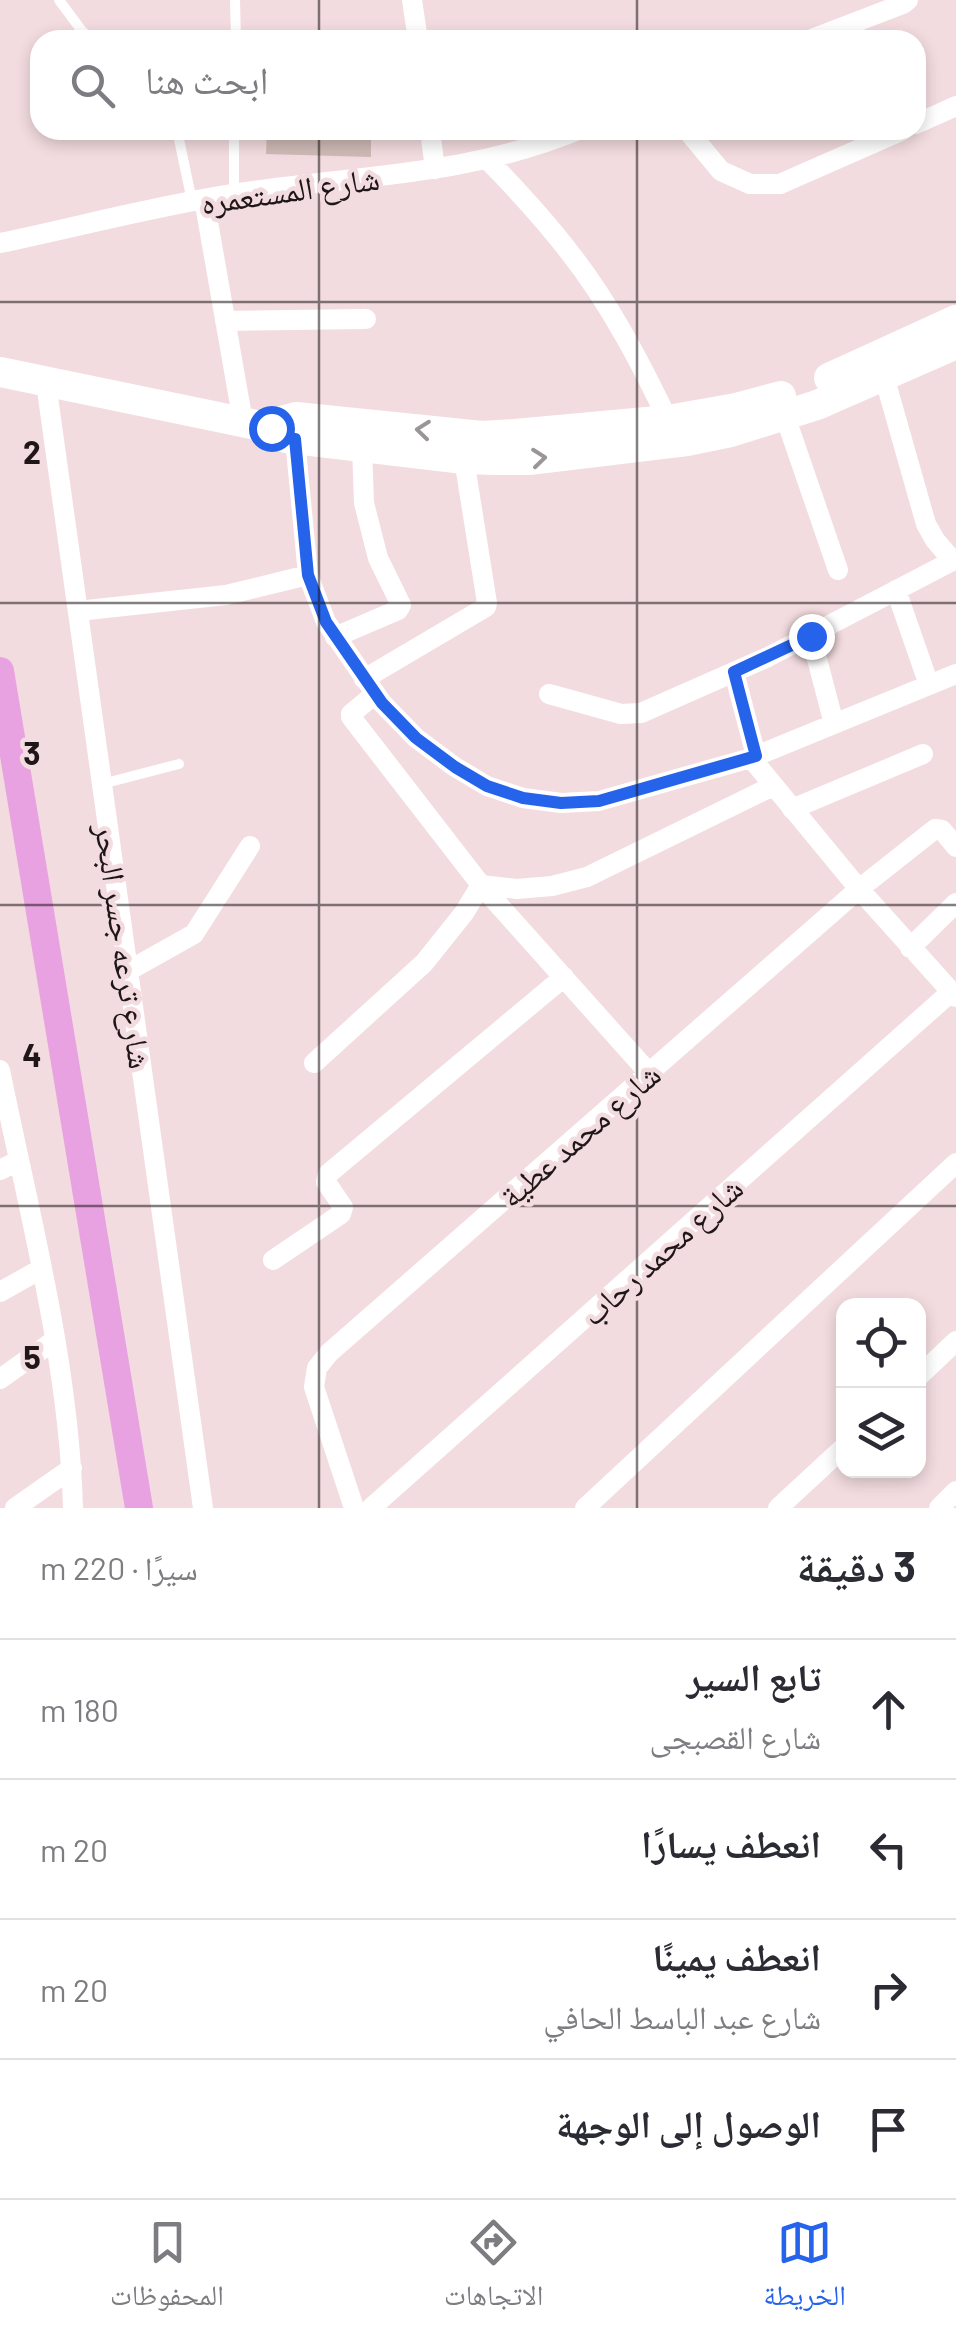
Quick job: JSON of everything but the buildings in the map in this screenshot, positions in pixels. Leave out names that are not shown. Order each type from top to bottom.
[{"type":"main road","points":[[270,429],[296,417],[482,436],[668,420],[736,408],[804,388],[956,320]]},
{"type":"main road","points":[[2,373],[362,446],[464,459],[529,460],[731,432],[816,405],[956,344]]},
{"type":"street","points":[[412,0],[416,30]]},
{"type":"street","points":[[835,30],[908,0]]},
{"type":"street","points":[[926,120],[956,106]]},
{"type":"street","points":[[431,140],[435,170]]},
{"type":"street","name":"شارع المستعمره","points":[[0,243],[198,200],[435,170],[488,160],[548,140]]},
{"type":"street","points":[[695,140],[721,171],[750,184],[780,184],[880,140]]},
{"type":"street","points":[[488,160],[572,255],[608,308],[668,420]]},
{"type":"street","points":[[198,200],[226,321],[270,429],[321,611],[370,687],[416,738],[455,767],[487,786],[523,798],[561,803],[599,801],[753,758],[956,674]]},
{"type":"street","points":[[226,321],[366,319]]},
{"type":"street","points":[[549,694],[631,715],[641,713],[811,636],[954,560],[926,524],[884,376]]},
{"type":"street","name":"شارع ترعه جسر البحر","points":[[46,384],[204,1508]]},
{"type":"street","points":[[785,416],[838,570]]},
{"type":"street","points":[[335,637],[402,605],[378,558],[364,503],[362,446]]},
{"type":"street","points":[[464,459],[486,608],[370,687],[350,718],[481,886],[650,1073]]},
{"type":"street","points":[[78,611],[226,596],[308,575]]},
{"type":"street","points":[[896,590],[929,685]]},
{"type":"street","points":[[811,636],[834,724]]},
{"type":"street","points":[[734,672],[753,758],[859,889],[954,994]]},
{"type":"street","points":[[792,808],[923,754]]},
{"type":"street","points":[[481,886],[517,889],[587,878],[774,786]]},
{"type":"street","name":"شارع محمد عطية","points":[[354,1508],[314,1388],[317,1368],[328,1353],[859,889],[935,829],[942,830],[956,846]]},
{"type":"street","points":[[128,971],[194,934],[250,846]]},
{"type":"street","points":[[314,1063],[424,962],[481,886]]},
{"type":"street","points":[[910,948],[956,903]]},
{"type":"street","points":[[274,1260],[343,1211],[326,1182],[328,1174],[564,977]]},
{"type":"street","name":"شارع محمد رحاب","points":[[371,1508],[954,994]]},
{"type":"street","points":[[0,1070],[9,1165],[41,1270],[55,1340],[72,1468],[73,1508]]},
{"type":"street","points":[[584,1508],[956,1164]]},
{"type":"street","points":[[0,1292],[41,1270]]},
{"type":"street","points":[[0,1378],[55,1340]]},
{"type":"street","points":[[926,1370],[956,1342]]},
{"type":"street","points":[[778,1508],[836,1454]]},
{"type":"street","points":[[15,1508],[72,1468]]},
{"type":"street","points":[[938,1508],[956,1491]]},
{"type":"lane","points":[[59,0],[81,30]]},
{"type":"lane","points":[[235,0],[236,30]]},
{"type":"lane","points":[[180,140],[198,200]]},
{"type":"lane","points":[[234,140],[234,194]]},
{"type":"lane","points":[[102,784],[180,764]]},
{"type":"waterway","points":[[0,671],[139,1508]]},
{"type":"route","points":[[271,428],[295,439],[308,575],[335,637],[382,703],[416,738],[487,786],[523,798],[561,803],[599,801],[756,756],[734,672],[811,636]]}]
